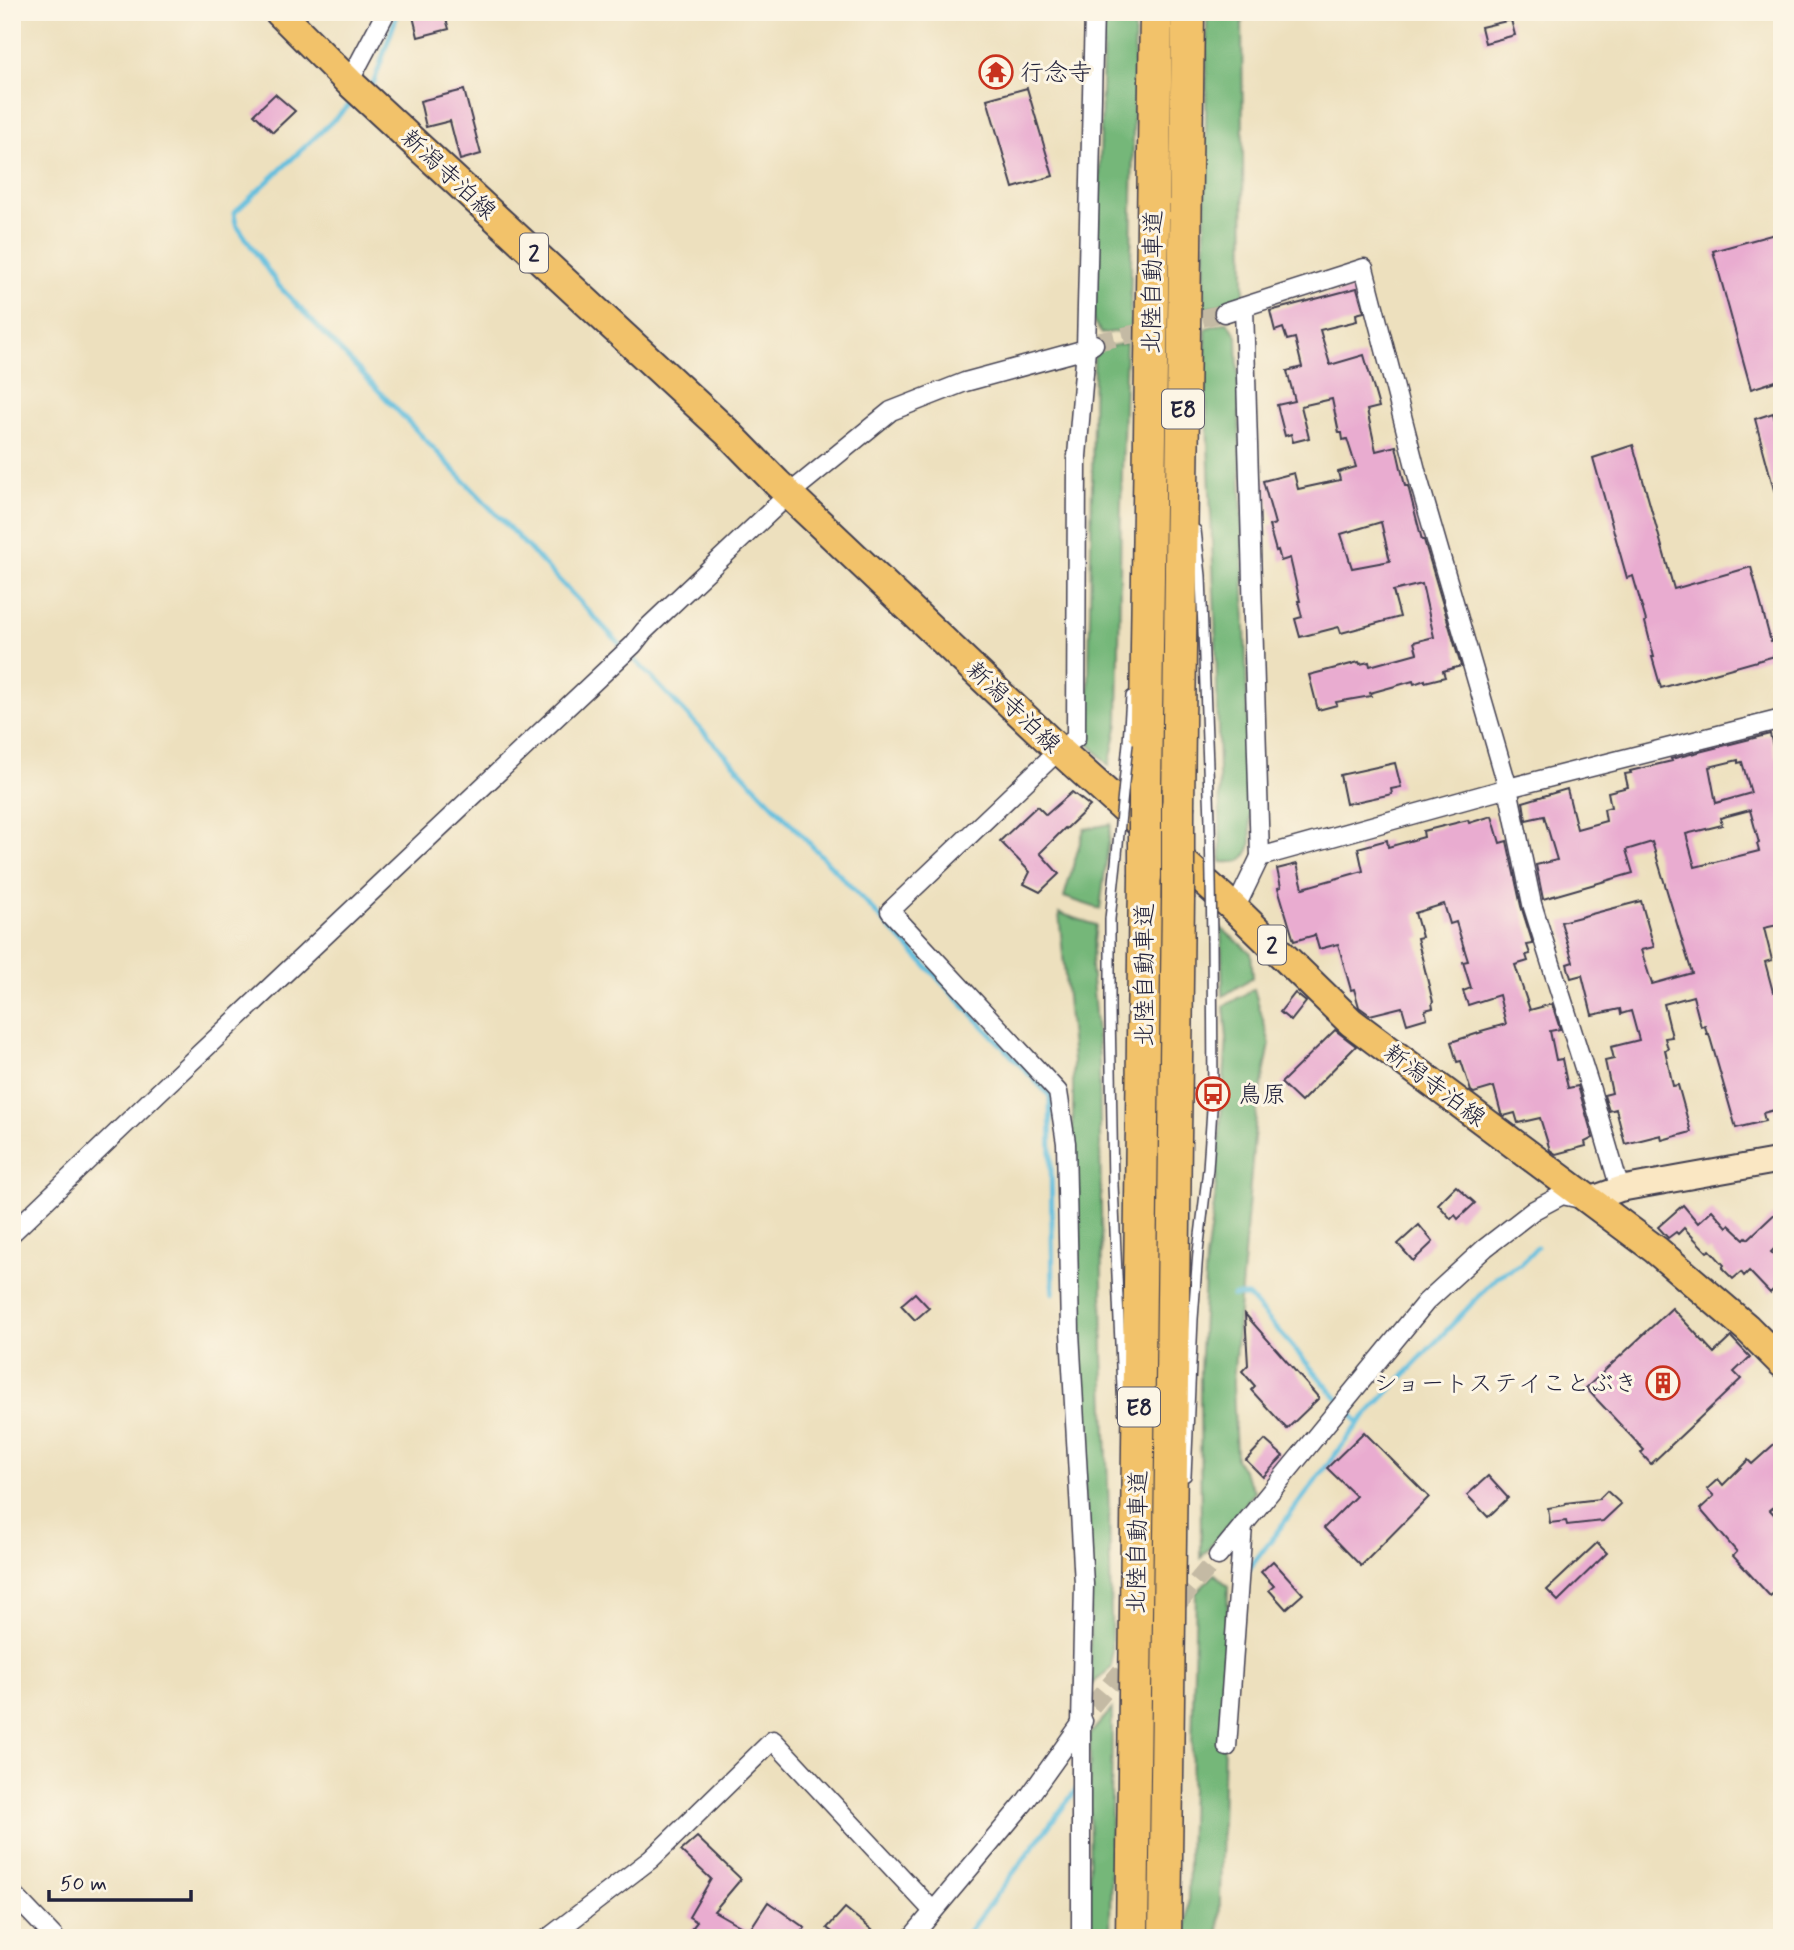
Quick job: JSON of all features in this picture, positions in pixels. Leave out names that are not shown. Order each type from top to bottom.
[{"type":"highway","name":"北陸自動車道","points":[[1132,1938],[1156,12]]},
{"type":"highway","name":"北陸自動車道","points":[[1165,1938],[1188,12]]},
{"type":"main road","name":"新潟寺泊線","points":[[279,12],[349,82],[728,433],[1059,750],[1235,909],[1351,1022],[1656,1250],[1747,1328],[1782,1363]]},
{"type":"street","points":[[349,82],[386,12]]},
{"type":"street","points":[[1081,1938],[1084,1584],[1070,1332],[1066,1143],[1058,1091],[890,911],[1059,750],[1076,738],[1077,456],[1091,346],[1094,12]]},
{"type":"street","points":[[1224,313],[1364,268],[1418,478],[1508,788],[1532,904],[1620,1189]]},
{"type":"street","points":[[1235,909],[1260,857],[1244,307]]},
{"type":"street","points":[[12,1233],[789,494],[891,411],[964,382],[1091,346]]},
{"type":"street","points":[[1260,857],[1508,788],[1782,719]]},
{"type":"street","points":[[1218,1556],[1426,1302],[1485,1248],[1534,1210],[1562,1195],[1589,1200],[1620,1189],[1782,1160]]},
{"type":"street","points":[[1227,1747],[1243,1525]]},
{"type":"street","points":[[911,1938],[1025,1802],[1092,1706]]},
{"type":"street","points":[[548,1938],[651,1859],[773,1740],[933,1911]]},
{"type":"street","points":[[12,1893],[55,1938]]},
{"type":"lane","points":[[1140,454],[1143,373],[1153,265]]},
{"type":"lane","points":[[1183,392],[1192,484]]},
{"type":"lane","points":[[1186,1487],[1193,1320],[1213,1094],[1210,821],[1201,576],[1196,524]]},
{"type":"lane","points":[[1124,1415],[1113,1185],[1110,919],[1132,684]]},
{"type":"lane","points":[[1127,1483],[1135,1633]]},
{"type":"lane","points":[[1168,1798],[1179,1624]]},
{"type":"green space","points":[[1104,12],[1135,12],[1130,329],[1102,334],[1093,321]]},
{"type":"green space","points":[[1207,12],[1242,12],[1244,295],[1238,301],[1204,309]]},
{"type":"green space","points":[[1227,322],[1237,335],[1251,845],[1240,861],[1221,862],[1216,641],[1205,367],[1206,328]]},
{"type":"green space","points":[[1126,343],[1118,723],[1109,766],[1088,742],[1094,356],[1102,348]]},
{"type":"green space","points":[[1111,824],[1100,909],[1064,897],[1084,829]]},
{"type":"green space","points":[[1059,913],[1096,925],[1091,968],[1099,1057],[1103,1356],[1112,1667],[1091,1685],[1078,1341],[1073,1061]]},
{"type":"green space","points":[[1221,928],[1251,953],[1253,977],[1223,996]]},
{"type":"green space","points":[[1254,989],[1270,1044],[1256,1115],[1233,1382],[1236,1458],[1255,1492],[1201,1558],[1200,1371],[1206,1258],[1215,1198],[1227,1038],[1224,1006]]},
{"type":"green space","points":[[1215,1574],[1228,1586],[1219,1938],[1187,1938],[1196,1593]]},
{"type":"green space","points":[[1112,1709],[1110,1938],[1089,1938],[1090,1734]]},
{"type":"building","points":[[412,12],[444,12],[449,29],[418,37]]},
{"type":"building","points":[[1511,20],[1515,35],[1485,43],[1481,27]]},
{"type":"building","points":[[1027,88],[1053,176],[1013,188],[987,99]]},
{"type":"building","points":[[464,90],[481,154],[460,160],[450,121],[426,127],[420,101]]},
{"type":"building","points":[[275,94],[295,111],[273,132],[254,114]]},
{"type":"building","points":[[1782,232],[1782,379],[1751,389],[1713,251]]},
{"type":"building","points":[[1357,288],[1364,312],[1356,314],[1357,321],[1320,330],[1330,365],[1364,355],[1379,407],[1367,410],[1376,451],[1396,446],[1405,486],[1408,486],[1461,666],[1443,671],[1445,677],[1414,684],[1413,681],[1370,693],[1371,696],[1336,702],[1337,705],[1318,710],[1309,675],[1359,662],[1369,662],[1370,666],[1417,653],[1414,642],[1434,637],[1422,584],[1393,591],[1400,617],[1341,633],[1339,627],[1300,637],[1295,619],[1302,617],[1300,601],[1290,558],[1281,561],[1278,550],[1276,551],[1269,526],[1275,524],[1263,481],[1294,473],[1298,489],[1340,480],[1338,472],[1356,467],[1347,439],[1343,440],[1342,433],[1339,433],[1332,399],[1301,406],[1309,438],[1293,442],[1291,434],[1285,436],[1277,405],[1295,401],[1287,371],[1302,367],[1295,338],[1287,340],[1283,328],[1275,331],[1270,311]],"holes":[[[1381,522],[1390,561],[1352,568],[1341,534]]]},
{"type":"building","points":[[1773,413],[1777,427],[1782,426],[1782,501],[1777,501],[1755,419]]},
{"type":"building","points":[[1633,445],[1674,589],[1751,567],[1771,642],[1782,639],[1782,654],[1661,688],[1633,576],[1627,578],[1593,458]]},
{"type":"building","points":[[1770,734],[1776,758],[1782,756],[1782,924],[1764,928],[1772,960],[1765,962],[1773,992],[1782,989],[1782,1108],[1763,1113],[1765,1121],[1736,1128],[1709,1034],[1705,1026],[1701,1027],[1693,996],[1664,1004],[1672,1037],[1665,1038],[1668,1049],[1665,1050],[1673,1086],[1678,1085],[1691,1132],[1662,1140],[1661,1135],[1625,1144],[1616,1109],[1609,1111],[1604,1095],[1612,1093],[1605,1061],[1614,1059],[1611,1047],[1639,1040],[1631,1011],[1621,1014],[1620,1009],[1592,1015],[1582,975],[1571,978],[1567,964],[1573,962],[1561,922],[1641,901],[1654,947],[1641,950],[1652,984],[1692,973],[1652,842],[1626,850],[1633,873],[1543,899],[1536,865],[1557,860],[1544,816],[1526,820],[1523,802],[1567,789],[1577,829],[1606,821],[1604,809],[1611,807],[1608,792],[1628,787],[1625,774],[1672,761],[1671,759]],"holes":[[[1738,760],[1738,763],[1742,762],[1751,793],[1716,803],[1709,767]],[[1750,810],[1759,851],[1695,867],[1686,834],[1722,825],[1720,818]]]},
{"type":"building","points":[[1395,763],[1401,787],[1391,789],[1392,794],[1346,804],[1340,775]]},
{"type":"building","points":[[1072,792],[1090,806],[1040,853],[1059,874],[1040,892],[1024,884],[1030,872],[1000,841],[1037,806],[1046,815]]},
{"type":"building","points":[[1492,816],[1500,843],[1507,841],[1521,906],[1533,944],[1527,945],[1530,954],[1526,955],[1528,961],[1515,965],[1530,1010],[1552,1004],[1560,1029],[1550,1031],[1556,1060],[1562,1059],[1568,1088],[1578,1086],[1593,1138],[1585,1142],[1586,1146],[1556,1154],[1550,1150],[1540,1118],[1518,1123],[1515,1113],[1504,1116],[1494,1087],[1474,1093],[1471,1091],[1461,1061],[1457,1062],[1451,1042],[1506,1024],[1499,995],[1468,1005],[1463,991],[1471,988],[1463,962],[1468,961],[1456,922],[1450,924],[1444,904],[1415,913],[1422,937],[1417,938],[1433,1008],[1425,1010],[1427,1018],[1407,1024],[1402,1007],[1370,1015],[1359,1007],[1354,989],[1351,990],[1338,944],[1319,949],[1315,935],[1294,941],[1278,888],[1281,887],[1277,869],[1297,864],[1303,888],[1363,871],[1358,848],[1387,840],[1388,847],[1424,837],[1423,831]]},
{"type":"building","points":[[1295,993],[1306,1002],[1291,1021],[1280,1012]]},
{"type":"building","points":[[1335,1030],[1356,1046],[1301,1102],[1281,1083]]},
{"type":"building","points":[[1456,1186],[1475,1203],[1458,1219],[1455,1215],[1451,1219],[1438,1204]]},
{"type":"building","points":[[1683,1205],[1698,1223],[1712,1210],[1727,1227],[1729,1225],[1744,1239],[1748,1239],[1782,1207],[1782,1241],[1771,1252],[1782,1263],[1782,1281],[1770,1293],[1749,1271],[1744,1276],[1741,1272],[1733,1279],[1710,1250],[1707,1252],[1684,1228],[1668,1238],[1658,1227]]},
{"type":"building","points":[[1419,1225],[1433,1242],[1413,1261],[1398,1244]]},
{"type":"building","points":[[915,1293],[929,1308],[915,1320],[901,1305]]},
{"type":"building","name":"ショートステイことぶき","points":[[1672,1308],[1714,1353],[1731,1337],[1750,1357],[1734,1372],[1741,1379],[1651,1464],[1641,1453],[1644,1450],[1586,1388]]},
{"type":"building","points":[[1245,1314],[1319,1398],[1287,1429],[1251,1390],[1255,1386],[1242,1371],[1248,1365]]},
{"type":"building","points":[[1364,1432],[1429,1497],[1361,1566],[1324,1528],[1356,1496],[1327,1468]]},
{"type":"building","points":[[1782,1437],[1782,1500],[1770,1510],[1782,1523],[1782,1586],[1770,1596],[1733,1556],[1737,1552],[1700,1509],[1714,1496],[1707,1489],[1718,1479],[1723,1485],[1748,1460],[1752,1464]]},
{"type":"building","points":[[1265,1440],[1283,1456],[1263,1477],[1246,1460]]},
{"type":"building","points":[[1488,1476],[1508,1498],[1488,1517],[1467,1495]]},
{"type":"building","points":[[1607,1491],[1621,1504],[1603,1521],[1567,1525],[1566,1521],[1550,1523],[1548,1508],[1599,1499]]},
{"type":"building","points":[[1597,1543],[1607,1553],[1558,1601],[1547,1590]]},
{"type":"building","points":[[1273,1561],[1303,1594],[1286,1609],[1269,1590],[1274,1586],[1261,1572]]},
{"type":"building","points":[[697,1837],[741,1879],[714,1911],[749,1931],[768,1902],[805,1928],[797,1938],[684,1938],[697,1922],[689,1917],[711,1879],[681,1851]]},
{"type":"building","points":[[845,1908],[882,1938],[840,1938],[827,1928]]},
{"type":"waterway","points":[[368,87],[374,82],[398,12]]},
{"type":"waterway","points":[[356,99],[234,213],[236,224],[278,285],[1050,1096],[1053,1293]]},
{"type":"waterway","points":[[1249,1569],[1359,1423],[1498,1276],[1521,1264],[1537,1247]]},
{"type":"waterway","points":[[1233,1296],[1248,1296],[1359,1423]]},
{"type":"waterway","points":[[964,1938],[1076,1790]]},
{"type":"tunnel","points":[[1097,342],[1224,313]]},
{"type":"tunnel","points":[[1092,1706],[1218,1556]]},
{"type":"place","name":"行念寺","points":[[996,72]]},
{"type":"place","name":"鳥原","points":[[1213,1094]]},
{"type":"place","name":"ショートステイことぶき","points":[[1663,1383]]}]
